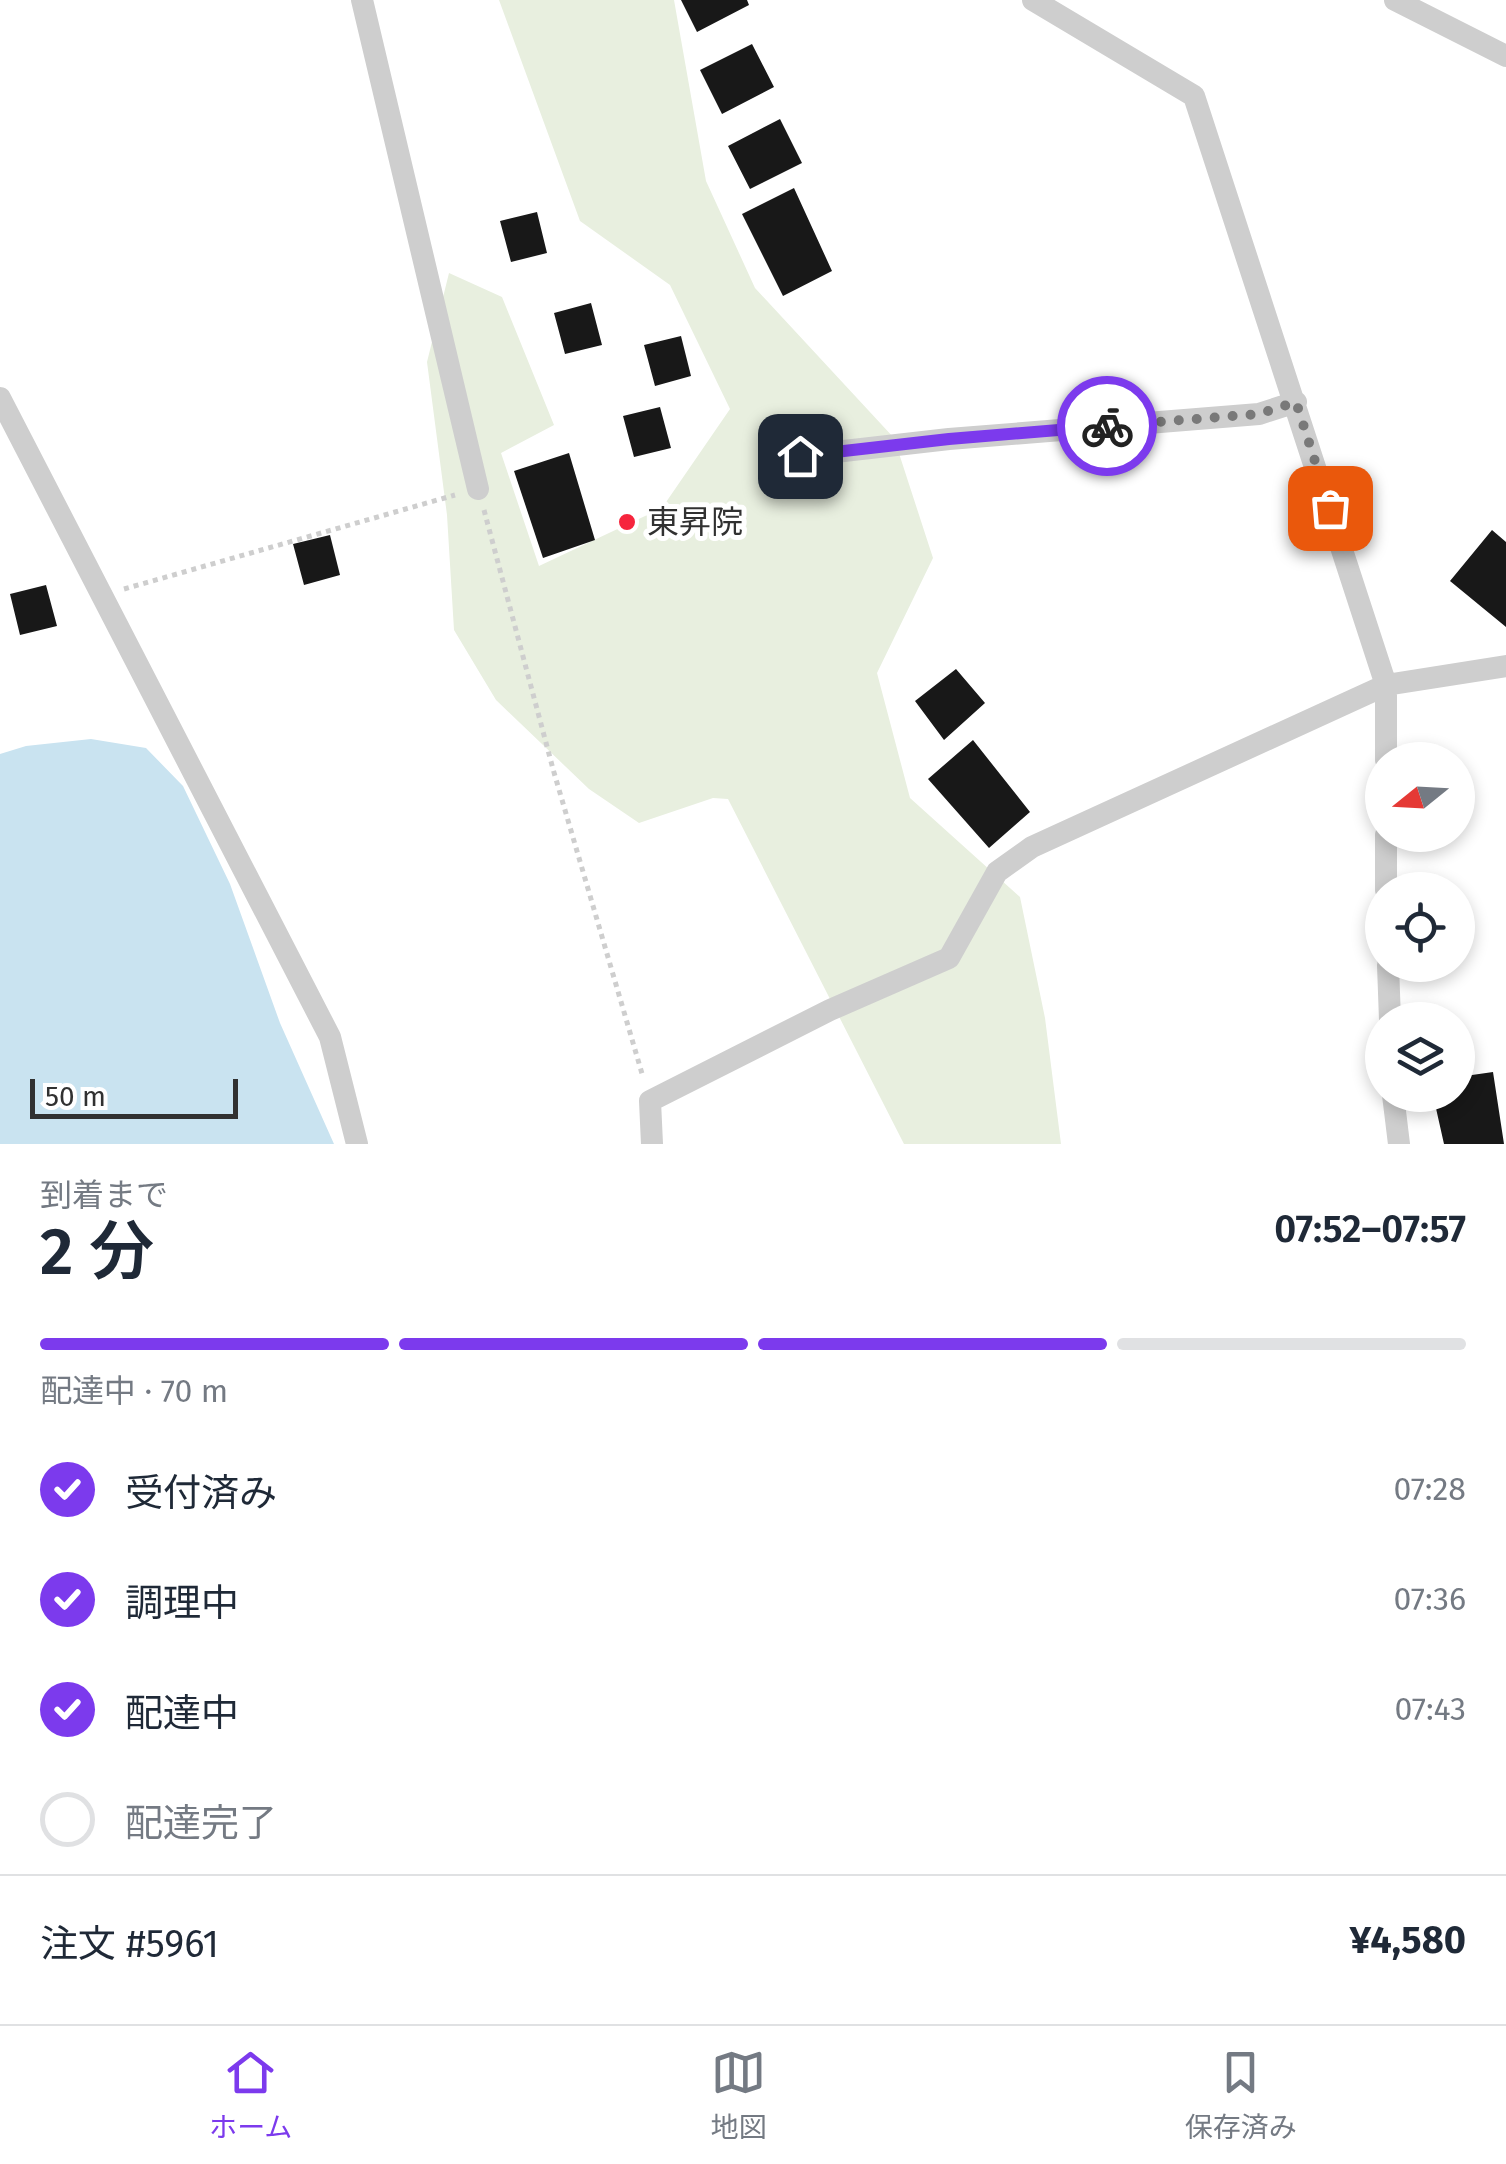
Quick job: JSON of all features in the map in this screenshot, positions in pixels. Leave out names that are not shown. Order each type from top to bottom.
[{"type":"street","points":[[362,0],[478,489]]},
{"type":"street","points":[[1033,0],[1194,96],[1386,686],[1386,742]]},
{"type":"street","points":[[1395,0],[1506,56]]},
{"type":"street","points":[[0,398],[330,1037],[357,1144]]},
{"type":"street","points":[[800,456],[949,439],[1259,414],[1296,402]]},
{"type":"street","points":[[652,1144],[650,1101],[830,1010],[949,958],[997,872],[1032,847],[1386,686],[1506,666]]},
{"type":"street","points":[[1395,1112],[1398,1144]]},
{"type":"path","points":[[102,595],[478,489],[553,768],[650,1101]]},
{"type":"green space","points":[[499,0],[674,0],[706,181],[755,288],[894,438],[933,558],[877,673],[910,798],[1020,897],[1045,1018],[1061,1144],[904,1144],[728,799],[713,798],[639,823],[589,789],[496,700],[454,630],[447,515],[427,362],[449,273],[502,297],[554,425],[501,453],[539,566],[662,508],[730,409],[670,285],[580,221]]},
{"type":"water","points":[[91,739],[146,748],[183,786],[230,884],[280,1023],[334,1144],[0,1144],[0,754],[26,746]]},
{"type":"building","points":[[681,0],[747,0],[749,5],[697,32]]},
{"type":"building","points":[[752,44],[774,87],[722,114],[700,70]]},
{"type":"building","points":[[780,119],[802,163],[750,189],[728,146]]},
{"type":"building","points":[[794,188],[832,271],[783,296],[742,214]]},
{"type":"building","points":[[537,212],[547,253],[511,262],[500,221]]},
{"type":"building","points":[[591,303],[602,345],[565,354],[554,313]]},
{"type":"building","points":[[681,336],[691,376],[655,386],[644,345]]},
{"type":"building","points":[[660,407],[671,448],[634,457],[623,416]]},
{"type":"building","points":[[569,453],[595,540],[543,558],[514,471]]},
{"type":"building","points":[[1492,530],[1506,542],[1506,627],[1450,581]]},
{"type":"building","points":[[330,535],[340,575],[304,585],[293,544]]},
{"type":"building","points":[[46,585],[57,626],[20,635],[10,594]]},
{"type":"building","points":[[956,669],[985,703],[944,740],[915,701]]},
{"type":"building","points":[[973,740],[1030,812],[989,848],[928,779]]},
{"type":"building","points":[[1493,1072],[1504,1144],[1444,1144],[1437,1112],[1475,1112],[1475,1075]]},
{"type":"way so far","points":[[1107,426],[1259,414],[1296,402],[1330,508]]},
{"type":"place","name":"東昇院","points":[[627,522]]},
{"type":"route","points":[[800,456],[1107,426]]}]
